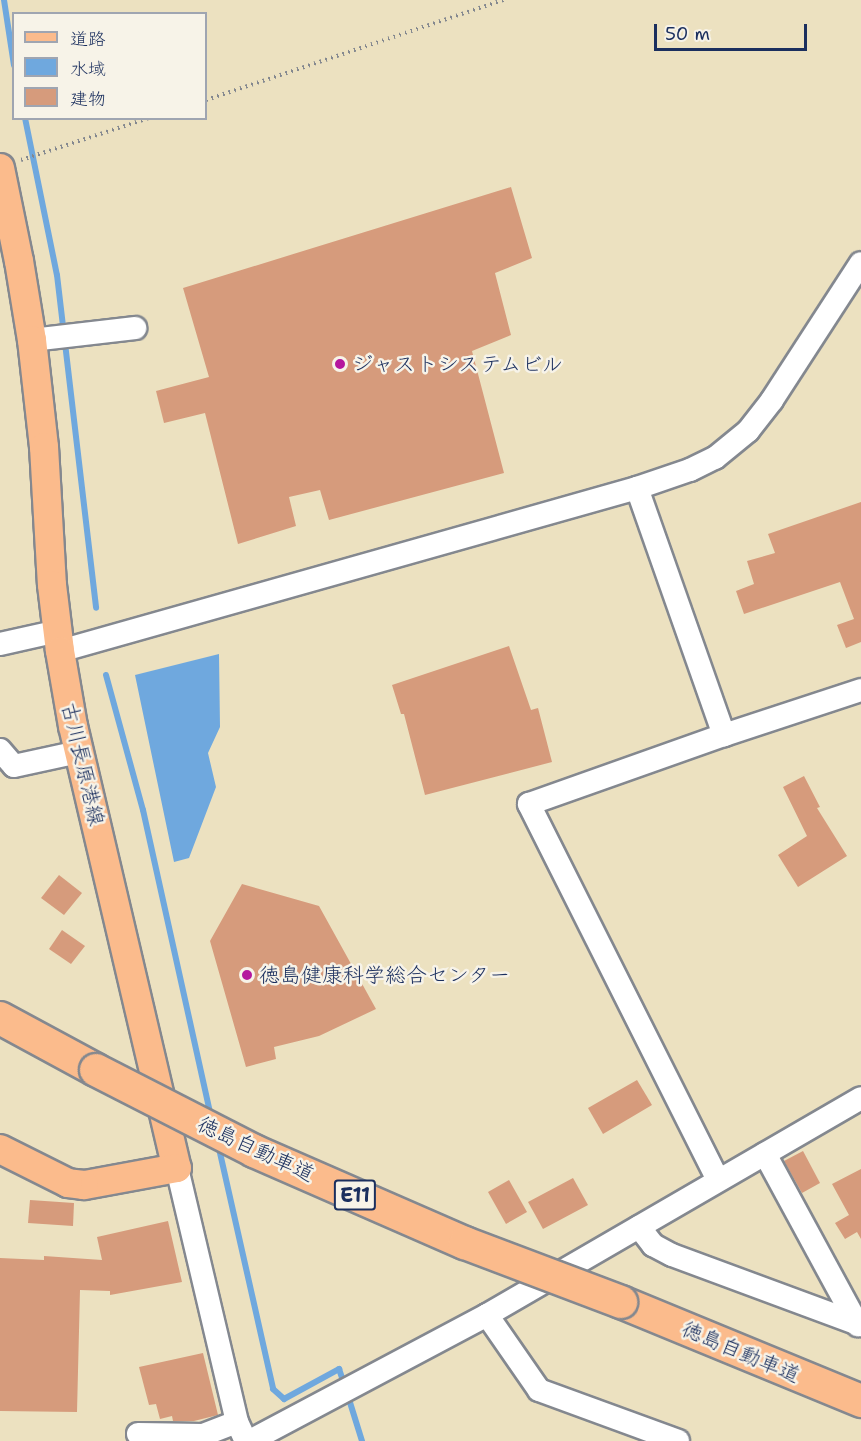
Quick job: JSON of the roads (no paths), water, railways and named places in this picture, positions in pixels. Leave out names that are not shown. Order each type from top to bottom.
[{"type":"highway","name":"徳島自動車道","points":[[0,1018],[254,1151],[465,1243],[621,1302],[861,1401]]},
{"type":"highway","name":"徳島自動車道","points":[[621,1302],[861,1384]]},
{"type":"main road","name":"古川長原港線","points":[[13,163],[20,261],[41,339],[44,447],[52,585],[59,641],[80,752],[177,1168]]},
{"type":"main road","points":[[0,1149],[68,1183],[84,1185],[177,1168]]},
{"type":"street","points":[[0,644],[59,641],[637,488],[690,470],[715,458],[748,431],[772,400],[861,263]]},
{"type":"street","points":[[41,339],[135,327]]},
{"type":"street","points":[[637,488],[724,735]]},
{"type":"street","points":[[718,1180],[529,804],[724,735],[861,690]]},
{"type":"street","points":[[0,750],[14,766],[80,752]]},
{"type":"street","points":[[138,1434],[244,1435],[345,1391],[487,1315],[861,1098]]},
{"type":"street","points":[[765,1154],[860,1325]]},
{"type":"street","points":[[177,1168],[244,1435]]},
{"type":"street","points":[[639,1227],[653,1245],[672,1255],[860,1325]]},
{"type":"street","points":[[487,1315],[539,1390],[678,1441]]},
{"type":"water","points":[[219,654],[220,727],[208,753],[216,787],[189,858],[174,862],[135,675]]},
{"type":"waterway","points":[[4,0],[12,52]]},
{"type":"waterway","points":[[25,120],[57,275],[96,608]]},
{"type":"waterway","points":[[106,675],[143,810],[211,1117]]},
{"type":"waterway","points":[[218,1144],[273,1389],[284,1399],[339,1369],[345,1386]]},
{"type":"waterway","points":[[348,1396],[362,1441]]},
{"type":"place","name":"ジャストシステムビル","points":[[340,364]]},
{"type":"place","name":"徳島健康科学総合センター","points":[[247,975]]}]
